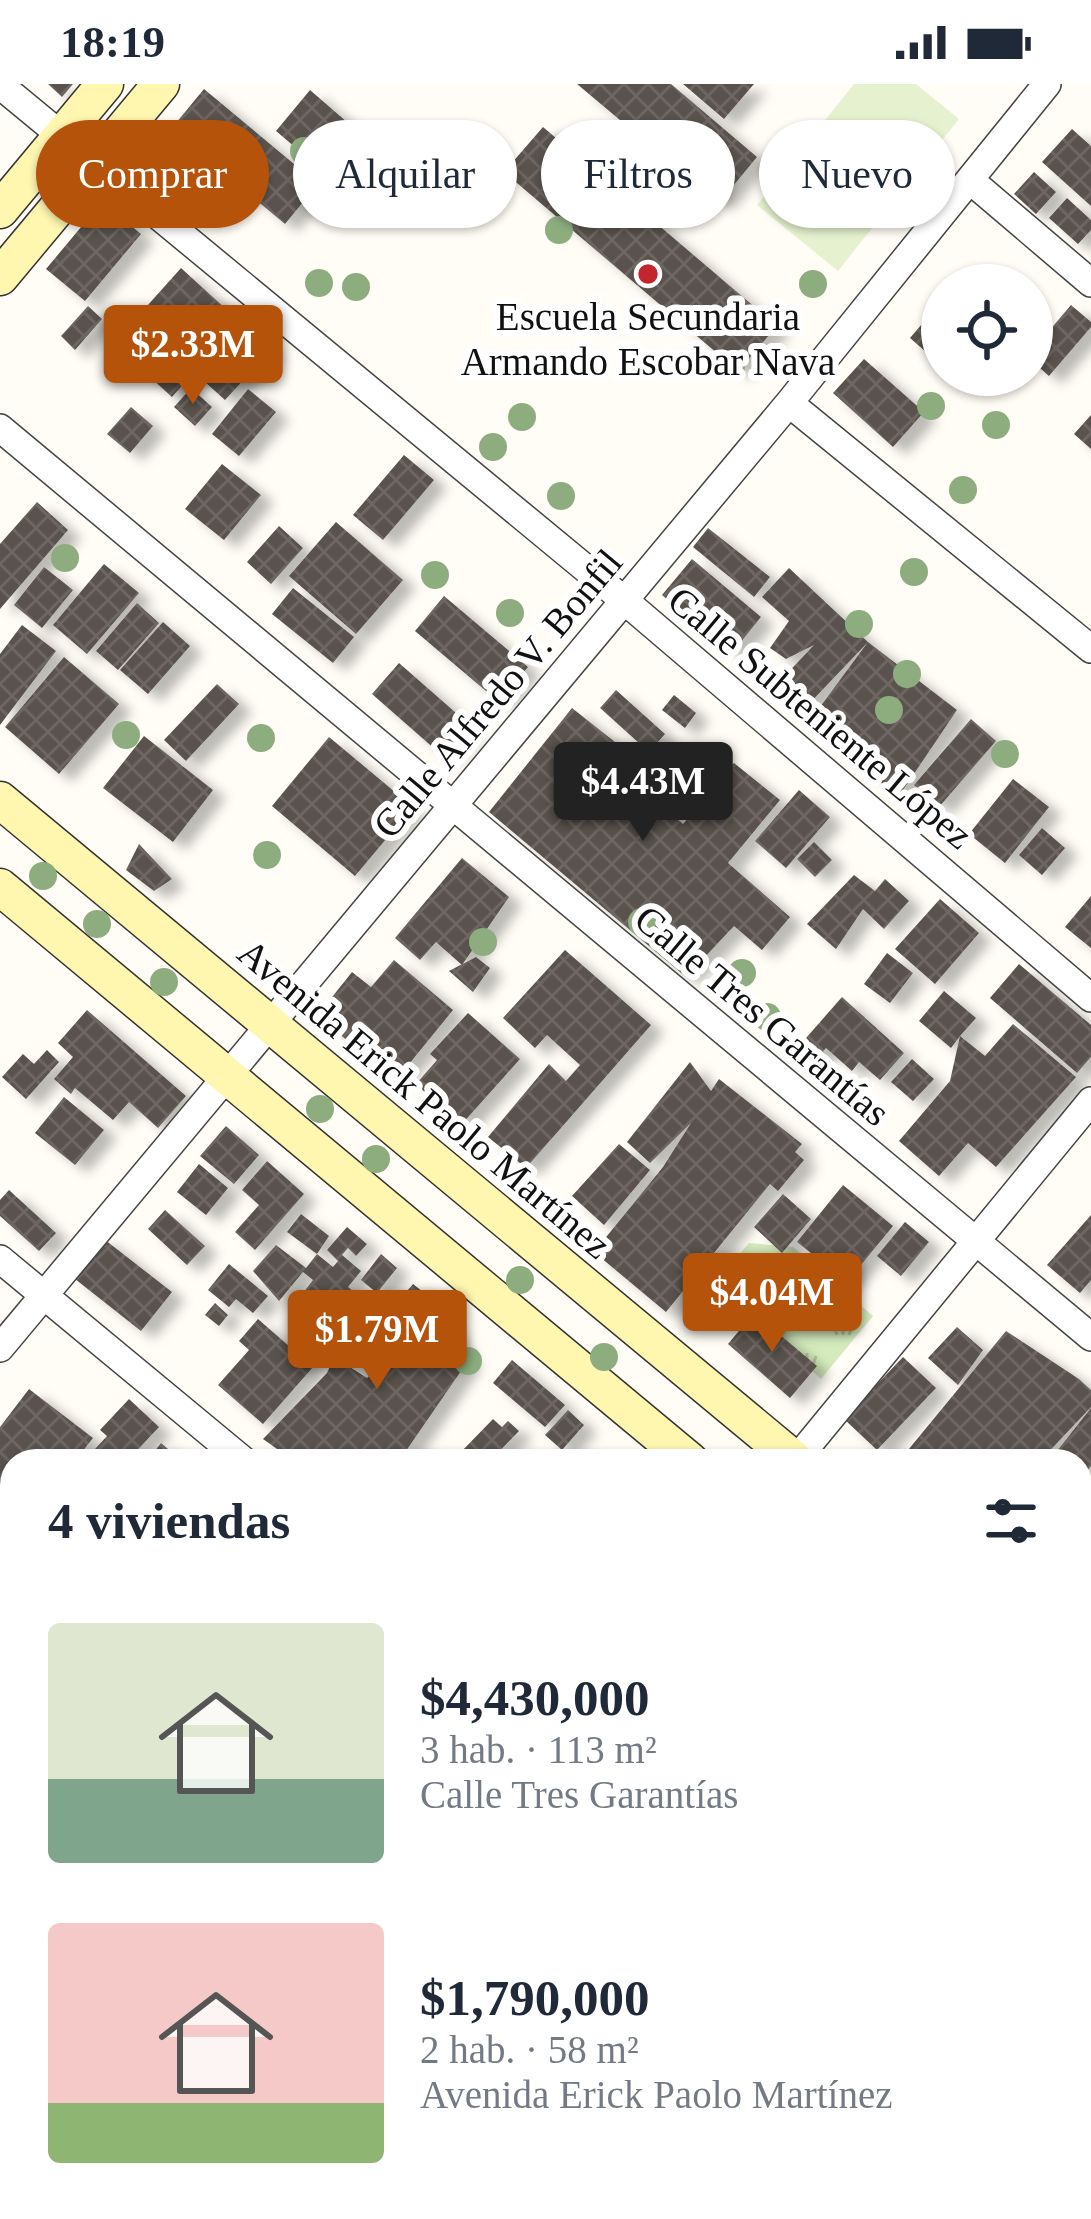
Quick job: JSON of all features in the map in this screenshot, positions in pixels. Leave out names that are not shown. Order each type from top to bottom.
[{"type":"main road","points":[[75,120],[105,84]]},
{"type":"main road","points":[[131,120],[161,84]]},
{"type":"main road","points":[[0,210],[36,167]]},
{"type":"main road","points":[[0,277],[41,228]]},
{"type":"main road","name":"Avenida Erick Paolo Martínez","points":[[0,800],[781,1449]]},
{"type":"main road","points":[[0,886],[676,1449]]},
{"type":"street","name":"Calle Alfredo V. Bonfil","points":[[0,1348],[625,601],[1047,84]]},
{"type":"street","name":"Calle Subteniente López","points":[[0,85],[43,120]]},
{"type":"street","points":[[970,180],[1091,283]]},
{"type":"street","name":"Calle Subteniente López","points":[[172,228],[625,601],[1091,998]]},
{"type":"street","points":[[789,403],[1091,649]]},
{"type":"street","name":"Calle Tres Garantías","points":[[0,428],[1091,1337]]},
{"type":"street","points":[[805,1449],[1091,1101]]},
{"type":"street","points":[[0,1259],[229,1449]]},
{"type":"green space","points":[[854,84],[916,84],[959,119],[955,124],[955,120],[825,120]]},
{"type":"green space","points":[[785,228],[872,228],[838,271]]},
{"type":"green space","points":[[749,1243],[793,1247],[873,1316],[821,1379],[742,1309],[727,1269]]},
{"type":"building","points":[[48,84],[73,84],[62,97]]},
{"type":"building","points":[[577,84],[671,84],[713,120],[620,120]]},
{"type":"building","points":[[683,84],[754,84],[724,119]]},
{"type":"building","points":[[204,89],[241,120],[178,120]]},
{"type":"building","points":[[310,90],[345,120],[293,120],[293,145],[276,131]]},
{"type":"building","points":[[541,129],[541,203],[517,183],[517,157]]},
{"type":"building","points":[[1072,129],[1091,146],[1091,206],[1042,162]]},
{"type":"building","points":[[735,138],[757,157],[735,184]]},
{"type":"building","points":[[269,143],[293,163],[293,214],[285,224],[269,211]]},
{"type":"building","points":[[1034,172],[1056,192],[1036,214],[1014,194]]},
{"type":"building","points":[[1067,198],[1091,220],[1091,230],[1078,244],[1049,218]]},
{"type":"building","points":[[80,228],[134,228],[141,234],[85,301],[46,269]]},
{"type":"building","points":[[570,228],[662,228],[777,326],[738,371]]},
{"type":"building","points":[[181,268],[271,350],[225,400],[194,372],[172,397],[113,344]]},
{"type":"building","points":[[1071,305],[1091,322],[1053,371],[1053,326]]},
{"type":"building","points":[[88,306],[102,319],[75,350],[61,336]]},
{"type":"building","points":[[921,325],[921,348],[910,338]]},
{"type":"building","points":[[864,359],[924,412],[893,447],[833,393]]},
{"type":"building","points":[[191,388],[212,407],[195,426],[174,407]]},
{"type":"building","points":[[248,389],[276,412],[239,456],[212,434]]},
{"type":"building","points":[[131,407],[153,426],[130,453],[107,434]]},
{"type":"building","points":[[1091,415],[1091,449],[1074,434]]},
{"type":"building","points":[[404,455],[434,480],[383,540],[353,515]]},
{"type":"building","points":[[222,464],[261,495],[224,540],[185,509]]},
{"type":"building","points":[[37,502],[68,530],[0,609],[0,544]]},
{"type":"building","points":[[336,522],[403,580],[356,634],[289,576]]},
{"type":"building","points":[[279,526],[303,548],[271,584],[247,562]]},
{"type":"building","points":[[708,528],[770,577],[754,597],[693,547]]},
{"type":"building","points":[[692,559],[761,617],[732,653],[662,595]]},
{"type":"building","points":[[104,564],[139,593],[87,654],[53,625]]},
{"type":"building","points":[[44,567],[73,590],[42,628],[14,605]]},
{"type":"building","points":[[789,568],[868,642],[806,707],[780,681],[814,645],[786,659],[770,648],[789,621],[762,597]]},
{"type":"building","points":[[293,588],[354,637],[333,663],[272,614]]},
{"type":"building","points":[[444,596],[528,667],[499,702],[415,631]]},
{"type":"building","points":[[137,603],[159,623],[118,670],[96,651]]},
{"type":"building","points":[[163,622],[190,646],[148,694],[120,670]]},
{"type":"building","points":[[22,625],[56,651],[0,725],[0,654]]},
{"type":"building","points":[[868,642],[957,710],[897,799],[814,715]]},
{"type":"building","points":[[64,657],[119,704],[59,774],[5,727]]},
{"type":"building","points":[[399,663],[472,727],[445,758],[372,694]]},
{"type":"building","points":[[217,684],[239,704],[186,761],[164,740]]},
{"type":"building","points":[[616,690],[665,734],[649,752],[600,708]]},
{"type":"building","points":[[674,695],[696,713],[685,728],[662,710]]},
{"type":"building","points":[[572,708],[644,765],[633,780],[683,824],[734,763],[780,800],[728,863],[790,917],[762,950],[734,926],[686,977],[489,812]]},
{"type":"building","points":[[971,719],[996,741],[939,807],[914,785]]},
{"type":"building","points":[[144,736],[213,790],[173,842],[103,788]]},
{"type":"building","points":[[329,737],[413,807],[355,876],[272,806]]},
{"type":"building","points":[[1013,779],[1049,807],[1005,863],[969,834]]},
{"type":"building","points":[[799,790],[830,817],[786,868],[755,841]]},
{"type":"building","points":[[1042,828],[1065,848],[1042,875],[1019,855]]},
{"type":"building","points":[[814,842],[832,860],[815,877],[797,859]]},
{"type":"building","points":[[139,844],[172,879],[154,891],[126,870]]},
{"type":"building","points":[[462,858],[509,897],[462,965],[436,942],[420,960],[395,938]]},
{"type":"building","points":[[854,875],[875,891],[885,879],[909,901],[884,929],[863,909],[836,949],[807,924]]},
{"type":"building","points":[[1091,896],[1091,948],[1065,927]]},
{"type":"building","points":[[940,899],[979,933],[935,984],[895,949]]},
{"type":"building","points":[[565,950],[651,1025],[526,1168],[488,1137],[549,1064],[566,1081],[580,1065],[547,1035],[535,1048],[503,1018]]},
{"type":"building","points":[[887,953],[913,973],[890,1003],[864,984]]},
{"type":"building","points":[[476,957],[490,968],[473,992],[449,971]]},
{"type":"building","points":[[394,960],[453,1010],[396,1080],[317,1016],[352,972],[371,987]]},
{"type":"building","points":[[1019,964],[1091,1025],[1091,1057],[1077,1073],[990,998]]},
{"type":"building","points":[[944,991],[976,1018],[951,1048],[919,1021]]},
{"type":"building","points":[[842,997],[904,1053],[880,1080],[859,1062],[852,1071],[826,1048],[807,1069],[792,1054]]},
{"type":"building","points":[[87,1010],[186,1096],[158,1128],[129,1102],[113,1120],[75,1088],[71,1094],[54,1079],[73,1057],[58,1043]]},
{"type":"building","points":[[468,1013],[520,1059],[461,1125],[416,1084],[437,1060],[430,1054]]},
{"type":"building","points":[[1013,1024],[1076,1077],[996,1167],[968,1143],[939,1176],[899,1141],[950,1081],[960,1036],[985,1056]]},
{"type":"building","points":[[47,1050],[59,1062],[26,1099],[2,1077],[23,1054],[34,1064]]},
{"type":"building","points":[[912,1059],[934,1079],[913,1101],[891,1082]]},
{"type":"building","points":[[690,1062],[711,1091],[719,1079],[802,1144],[795,1152],[804,1160],[778,1191],[770,1184],[666,1312],[594,1252],[663,1167],[691,1123],[650,1163],[627,1142]]},
{"type":"building","points":[[64,1097],[104,1130],[75,1165],[35,1133]]},
{"type":"building","points":[[226,1126],[259,1155],[234,1184],[200,1156]]},
{"type":"building","points":[[619,1144],[650,1170],[604,1225],[572,1196]]},
{"type":"building","points":[[267,1161],[304,1194],[255,1250],[235,1232],[259,1205],[242,1190]]},
{"type":"building","points":[[199,1164],[228,1188],[206,1215],[177,1192]]},
{"type":"building","points":[[843,1185],[893,1226],[847,1282],[797,1242]]},
{"type":"building","points":[[9,1190],[56,1233],[39,1251],[0,1216],[0,1200]]},
{"type":"building","points":[[783,1194],[811,1219],[782,1253],[754,1227]]},
{"type":"building","points":[[165,1210],[205,1246],[187,1265],[148,1229]]},
{"type":"building","points":[[301,1214],[329,1236],[317,1254],[287,1232]]},
{"type":"building","points":[[1091,1215],[1091,1280],[1080,1293],[1047,1265]]},
{"type":"building","points":[[905,1222],[929,1242],[901,1276],[877,1256]]},
{"type":"building","points":[[347,1227],[367,1244],[356,1256],[348,1248],[342,1255],[361,1271],[348,1287],[374,1308],[353,1333],[303,1293],[313,1280],[303,1272],[279,1301],[253,1271],[276,1245],[306,1268],[317,1254],[333,1267],[338,1261],[327,1250]]},
{"type":"building","points":[[100,1236],[172,1292],[141,1331],[70,1275]]},
{"type":"building","points":[[381,1254],[397,1268],[377,1293],[361,1280]]},
{"type":"building","points":[[229,1264],[268,1296],[253,1313],[236,1299],[229,1307],[208,1290]]},
{"type":"building","points":[[413,1284],[440,1305],[468,1361],[407,1449],[277,1449],[263,1439],[327,1373],[334,1357],[367,1378],[389,1357],[364,1336],[384,1312],[411,1334],[416,1330],[391,1310]]},
{"type":"building","points":[[215,1303],[228,1315],[219,1326],[205,1315]]},
{"type":"building","points":[[754,1313],[817,1366],[790,1398],[728,1344]]},
{"type":"building","points":[[258,1319],[313,1367],[263,1424],[218,1385],[249,1350],[239,1341]]},
{"type":"building","points":[[957,1327],[983,1350],[958,1385],[928,1358]]},
{"type":"building","points":[[1006,1331],[1091,1390],[1091,1407],[1051,1449],[909,1449]]},
{"type":"building","points":[[903,1357],[936,1388],[878,1449],[844,1419]]},
{"type":"building","points":[[512,1360],[565,1405],[545,1427],[493,1383]]},
{"type":"building","points":[[29,1389],[93,1438],[84,1449],[0,1449],[0,1427]]},
{"type":"building","points":[[129,1399],[159,1427],[138,1449],[95,1449],[107,1436],[100,1430]]},
{"type":"building","points":[[1091,1408],[1091,1449],[1059,1449]]},
{"type":"building","points":[[568,1410],[584,1425],[563,1449],[545,1435]]},
{"type":"building","points":[[493,1419],[502,1427],[508,1421],[519,1431],[502,1449],[464,1449]]},
{"type":"place","name":"Escuela Secundaria Armando Escobar Nava","points":[[648,274]]}]
